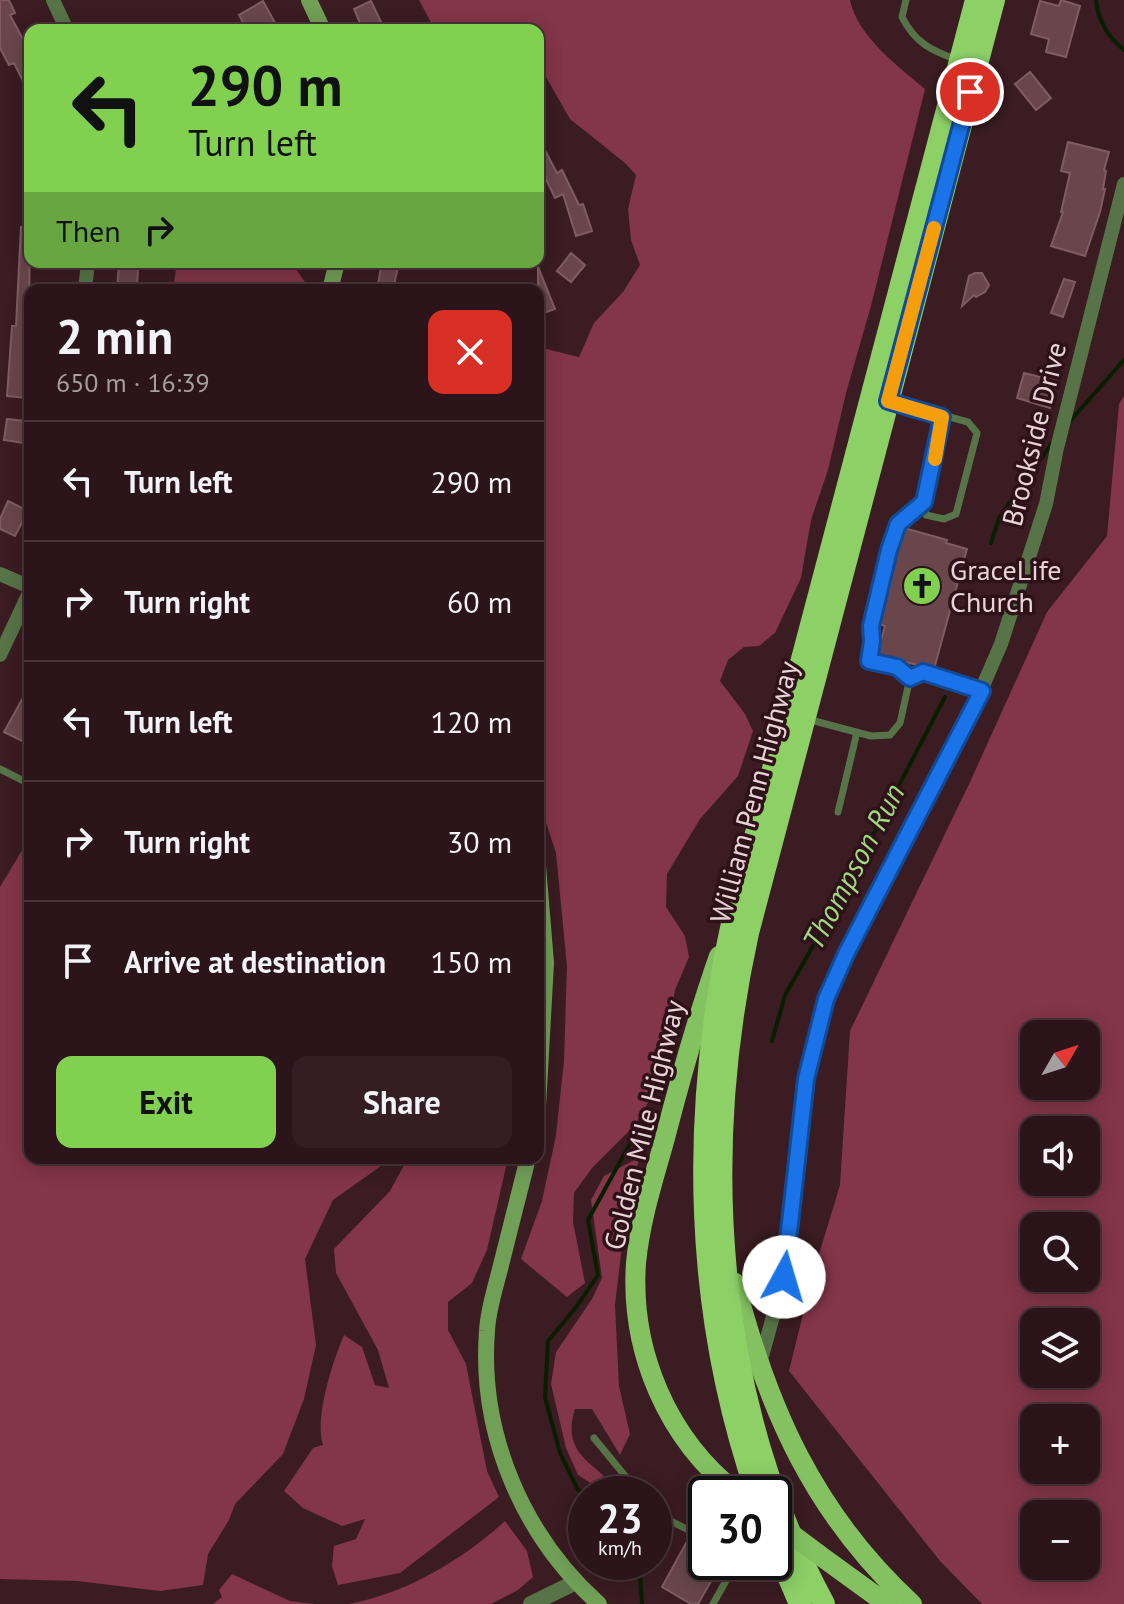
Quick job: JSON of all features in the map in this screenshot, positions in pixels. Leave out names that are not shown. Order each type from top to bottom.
[{"type":"highway","name":"William Penn Highway","points":[[751,1476],[734,1420],[718,1345],[708,1270],[703,1194],[704,1128],[711,1045],[723,965],[976,0]]},
{"type":"highway","name":"William Penn Highway","points":[[824,1604],[785,1520],[751,1415],[729,1304],[722,1232],[722,1116],[733,1008],[748,933],[994,0]]},
{"type":"highway","points":[[790,1580],[800,1604]]},
{"type":"main road","points":[[309,0],[320,24]]},
{"type":"main road","name":"Golden Mile Highway","points":[[719,1476],[699,1457],[664,1405],[644,1353],[637,1316],[636,1280],[643,1224],[689,1045],[742,887]]},
{"type":"main road","points":[[544,939],[544,999]]},
{"type":"main road","points":[[527,1164],[487,1328],[486,1379],[506,1464],[523,1507],[542,1540],[576,1582],[599,1604]]},
{"type":"main road","points":[[722,1232],[759,1367],[787,1435],[819,1493],[858,1546],[912,1604]]},
{"type":"main road","points":[[792,1534],[887,1604]]},
{"type":"street","points":[[53,0],[64,24]]},
{"type":"street","name":"Brookside Drive","points":[[759,1367],[784,1277],[806,1079],[826,999],[846,954],[982,691],[1001,644],[1046,504],[1057,448],[1124,184]]},
{"type":"street","points":[[0,574],[24,586]]},
{"type":"street","points":[[0,655],[24,602]]},
{"type":"street","points":[[531,1604],[576,1582]]},
{"type":"lane","points":[[906,0],[902,17],[920,43],[932,51],[960,60]]},
{"type":"lane","points":[[888,401],[968,422],[977,433],[956,514],[944,519],[926,515],[924,502],[942,417]]},
{"type":"lane","points":[[910,678],[897,667],[869,661],[871,626],[898,524],[924,502]]},
{"type":"lane","points":[[910,678],[923,672],[982,691]]},
{"type":"lane","points":[[805,718],[871,736],[890,735],[900,723],[910,678]]},
{"type":"lane","points":[[838,812],[857,732]]},
{"type":"lane","points":[[0,769],[24,781]]},
{"type":"lane","points":[[594,1438],[625,1476]]},
{"type":"lane","points":[[713,1604],[726,1580]]},
{"type":"shaded area","points":[[419,0],[850,0],[854,13],[870,38],[925,89],[828,470],[811,520],[801,578],[775,633],[759,646],[744,647],[728,660],[720,681],[745,714],[753,731],[738,776],[700,819],[667,874],[666,907],[685,936],[689,957],[675,990],[653,1094],[635,1125],[592,1168],[574,1193],[573,1222],[585,1283],[567,1297],[521,1259],[542,1201],[556,1135],[564,1061],[567,966],[556,853],[544,816],[544,348],[579,357],[594,323],[623,292],[640,265],[631,240],[628,209],[636,175],[570,119],[544,74],[544,24],[432,24]]},
{"type":"shaded area","points":[[176,268],[295,268],[306,284],[174,284]]},
{"type":"shaded area","points":[[1124,396],[1124,1604],[982,1604],[940,1561],[789,1371],[813,1274],[840,1185],[850,1031],[970,782],[1047,612],[1107,536],[1119,404]]},
{"type":"shaded area","points":[[24,847],[24,1164],[382,1164],[333,1200],[305,1259],[316,1345],[304,1399],[283,1454],[235,1504],[208,1554],[203,1585],[160,1591],[77,1581],[0,1579],[0,887]]},
{"type":"shaded area","points":[[640,1157],[628,1195],[615,1305],[619,1386],[630,1434],[620,1455],[592,1409],[575,1409],[572,1438],[584,1458],[604,1476],[580,1476],[566,1448],[551,1384],[556,1352],[592,1299],[602,1278],[591,1200],[604,1176]]},
{"type":"shaded area","points":[[405,1164],[507,1164],[487,1250],[472,1283],[448,1302],[448,1330],[466,1364],[487,1471],[499,1497],[400,1573],[338,1585],[332,1566],[334,1546],[356,1539],[365,1519],[342,1526],[303,1508],[284,1491],[313,1448],[323,1445],[323,1405],[344,1335],[362,1347],[375,1385],[389,1388],[378,1350],[336,1273],[334,1249],[390,1191]]},
{"type":"shaded area","points":[[505,1521],[527,1551],[533,1577],[518,1590],[491,1604],[349,1604],[392,1592],[433,1573],[471,1549]]},
{"type":"shaded area","points":[[232,1574],[290,1601],[315,1604],[213,1604],[222,1597],[219,1590]]},
{"type":"building","points":[[0,0],[9,0],[15,13],[10,15],[24,41],[24,83],[14,63],[9,65],[0,48]]},
{"type":"building","points":[[1061,0],[1080,6],[1066,57],[1046,52],[1049,39],[1031,34],[1040,1],[1059,6]]},
{"type":"building","points":[[263,1],[276,24],[244,24],[239,15]]},
{"type":"building","points":[[371,1],[382,24],[360,24],[354,9]]},
{"type":"building","points":[[1030,72],[1051,98],[1036,110],[1015,84]]},
{"type":"building","points":[[1068,142],[1109,152],[1100,212],[1085,256],[1051,246],[1063,212],[1070,173],[1061,171]]},
{"type":"building","points":[[544,148],[557,173],[562,170],[579,205],[583,204],[592,231],[576,236],[563,194],[555,198],[544,175]]},
{"type":"building","points":[[21,227],[24,227],[24,268],[30,268],[29,284],[24,284],[24,398],[7,396],[12,326],[16,326]]},
{"type":"building","points":[[571,253],[585,265],[571,282],[557,271]]},
{"type":"building","points":[[119,268],[138,268],[137,284],[117,284]]},
{"type":"building","points":[[381,268],[398,268],[394,284],[378,284]]},
{"type":"building","points":[[538,268],[555,309],[544,313],[544,284],[538,284]]},
{"type":"building","points":[[982,273],[989,285],[985,292],[976,297],[974,295],[962,306],[969,276]]},
{"type":"building","points":[[1064,279],[1075,282],[1063,317],[1051,313]]},
{"type":"building","points":[[1024,373],[1057,381],[1050,408],[1017,398]]},
{"type":"building","points":[[7,419],[24,421],[24,443],[4,440]]},
{"type":"building","points":[[8,501],[24,509],[24,519],[15,536],[0,529],[0,519]]},
{"type":"building","name":"GraceLife Church","points":[[904,528],[967,549],[934,669],[877,655],[885,626],[878,624]]},
{"type":"building","points":[[24,696],[24,742],[4,732]]},
{"type":"building","points":[[688,1544],[688,1580],[712,1580],[698,1604],[691,1604],[662,1587],[666,1580],[672,1580],[672,1569]]},
{"type":"waterway","name":"Thompson Run","points":[[1096,0],[1105,28],[1124,50]]},
{"type":"waterway","name":"Thompson Run","points":[[1070,421],[1124,360]]},
{"type":"waterway","name":"Thompson Run","points":[[991,543],[999,518],[1052,443]]},
{"type":"waterway","name":"Thompson Run","points":[[772,1041],[785,995],[837,904],[945,697]]},
{"type":"waterway","name":"Thompson Run","points":[[571,1476],[560,1453],[545,1397],[548,1341],[598,1275],[588,1220],[637,1131]]},
{"type":"waterway","name":"Thompson Run","points":[[640,1580],[642,1604]]},
{"type":"slow traffic","points":[[934,228],[888,401],[942,417],[935,459]]},
{"type":"place","name":"GraceLife Church","points":[[922,586]]},
{"type":"route","points":[[784,1277],[806,1079],[826,999],[846,954],[982,691],[923,672],[910,678],[897,667],[869,661],[871,626],[889,550],[898,524],[924,502],[936,453],[942,417],[888,401],[970,92]]}]
